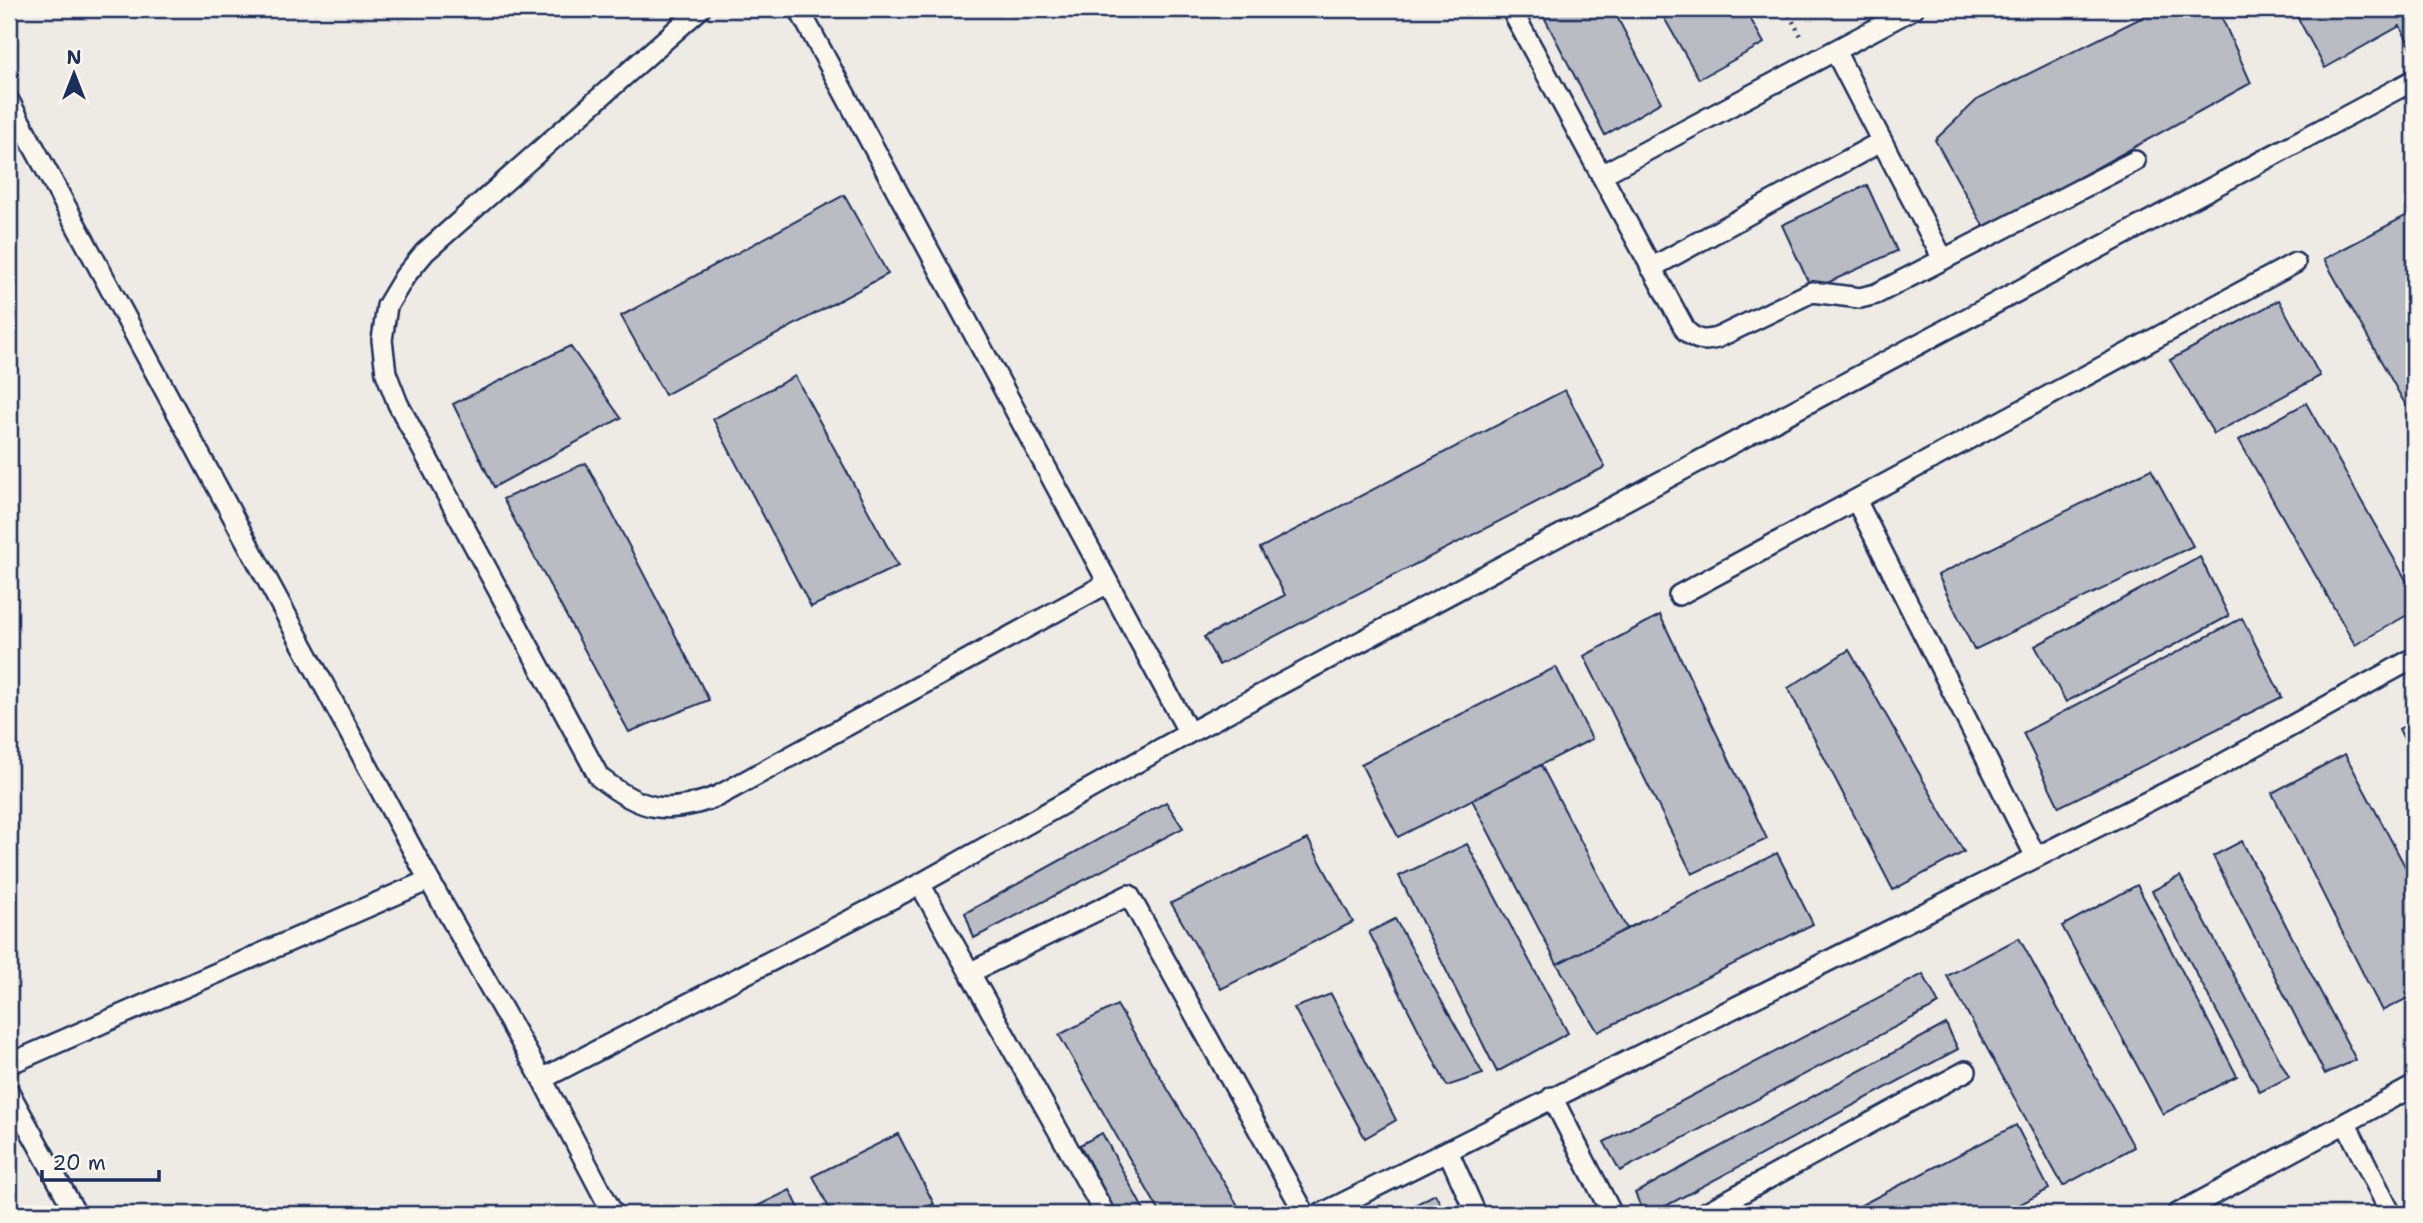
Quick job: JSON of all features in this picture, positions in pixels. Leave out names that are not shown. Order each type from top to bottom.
[{"type":"lane","points":[[699,9],[425,252],[387,306],[384,329],[386,373],[398,404],[599,777],[624,797],[655,809],[688,808],[718,796],[1108,583]]},
{"type":"lane","points":[[799,9],[1189,733]]},
{"type":"lane","points":[[1511,9],[1686,331],[1694,338],[1706,341],[1805,294],[1818,291],[1868,297],[2135,161]]},
{"type":"lane","points":[[1601,175],[1913,9]]},
{"type":"lane","points":[[1835,51],[1943,259]]},
{"type":"lane","points":[[542,1079],[920,884],[1189,733],[2414,80]]},
{"type":"lane","points":[[9,101],[429,880],[542,1079],[613,1214]]},
{"type":"lane","points":[[1651,268],[1882,141]]},
{"type":"lane","points":[[1679,596],[2295,263]]},
{"type":"lane","points":[[1856,500],[2036,857]]},
{"type":"lane","points":[[1321,1214],[2217,767],[2414,658]]},
{"type":"lane","points":[[9,1065],[429,880]]},
{"type":"lane","points":[[920,884],[1105,1214]]},
{"type":"lane","points":[[971,972],[1129,895],[1305,1214]]},
{"type":"lane","points":[[1703,1214],[1966,1071]]},
{"type":"lane","points":[[2177,1214],[2414,1086]]},
{"type":"lane","points":[[9,1092],[76,1214]]},
{"type":"lane","points":[[1552,1097],[1612,1214]]},
{"type":"lane","points":[[2346,1124],[2391,1214]]},
{"type":"lane","points":[[1448,1151],[1476,1214]]},
{"type":"shaded area","points":[[392,9],[428,9],[399,24]]},
{"type":"building","points":[[1540,9],[1613,9],[1661,102],[1605,135]]},
{"type":"building","points":[[1659,9],[1745,9],[1764,43],[1699,79]]},
{"type":"building","points":[[2159,9],[2218,9],[2251,83],[1985,229],[1935,140],[1978,99]]},
{"type":"building","points":[[2293,9],[2414,9],[2414,53],[2400,26],[2325,68]]},
{"type":"building","points":[[1867,185],[1897,251],[1812,290],[1782,225]]},
{"type":"building","points":[[844,195],[888,274],[665,395],[621,316]]},
{"type":"building","points":[[2409,214],[2414,223],[2414,420],[2324,259]]},
{"type":"building","points":[[2279,300],[2320,376],[2214,434],[2170,360]]},
{"type":"building","points":[[570,346],[621,418],[494,487],[453,404]]},
{"type":"building","points":[[795,376],[898,566],[811,607],[713,419]]},
{"type":"building","points":[[1565,390],[1605,467],[1219,665],[1204,637],[1285,595],[1260,548]]},
{"type":"building","points":[[2306,403],[2414,594],[2414,611],[2355,645],[2239,440]]},
{"type":"building","points":[[586,463],[709,700],[629,732],[503,499]]},
{"type":"building","points":[[2151,469],[2193,546],[1974,650],[1938,575]]},
{"type":"building","points":[[2200,557],[2229,616],[2066,702],[2035,646]]},
{"type":"building","points":[[1660,615],[1767,839],[1692,874],[1584,656]]},
{"type":"building","points":[[2242,618],[2282,697],[2059,807],[2023,733]]},
{"type":"building","points":[[1849,650],[1964,852],[1893,890],[1788,688]]},
{"type":"building","points":[[1556,667],[1592,739],[1398,837],[1361,764]]},
{"type":"building","points":[[2414,721],[2414,759],[2399,729]]},
{"type":"building","points":[[2345,754],[2414,883],[2414,995],[2382,1011],[2272,793]]},
{"type":"building","points":[[1541,765],[1627,929],[1557,964],[1472,800]]},
{"type":"building","points":[[1166,802],[1183,828],[974,938],[965,913]]},
{"type":"building","points":[[1308,839],[1353,922],[1221,989],[1171,903]]},
{"type":"building","points":[[2242,841],[2356,1060],[2325,1074],[2213,856]]},
{"type":"building","points":[[1467,844],[1568,1033],[1497,1072],[1399,876]]},
{"type":"building","points":[[1777,853],[1813,924],[1598,1032],[1557,964]]},
{"type":"building","points":[[2180,876],[2289,1077],[2260,1092],[2152,891]]},
{"type":"building","points":[[2137,885],[2237,1076],[2163,1114],[2062,926]]},
{"type":"building","points":[[1395,919],[1483,1074],[1447,1086],[1369,932]]},
{"type":"building","points":[[2019,938],[2134,1147],[2063,1186],[1947,976]]},
{"type":"building","points":[[1923,974],[1939,1004],[1620,1171],[1604,1142]]},
{"type":"building","points":[[1331,994],[1396,1120],[1365,1138],[1294,1008]]},
{"type":"building","points":[[1117,1005],[1243,1214],[1161,1214],[1059,1035]]},
{"type":"building","points":[[1946,1024],[1958,1049],[1651,1214],[1644,1214],[1635,1193]]},
{"type":"building","points":[[2016,1125],[2049,1189],[2002,1214],[1844,1214]]},
{"type":"building","points":[[1102,1133],[1146,1214],[1117,1214],[1080,1145]]},
{"type":"building","points":[[898,1134],[934,1204],[913,1214],[832,1214],[813,1176]]},
{"type":"building","points":[[790,1190],[802,1214],[741,1214]]},
{"type":"building","points":[[1435,1194],[1446,1214],[1403,1214],[1402,1212]]}]
